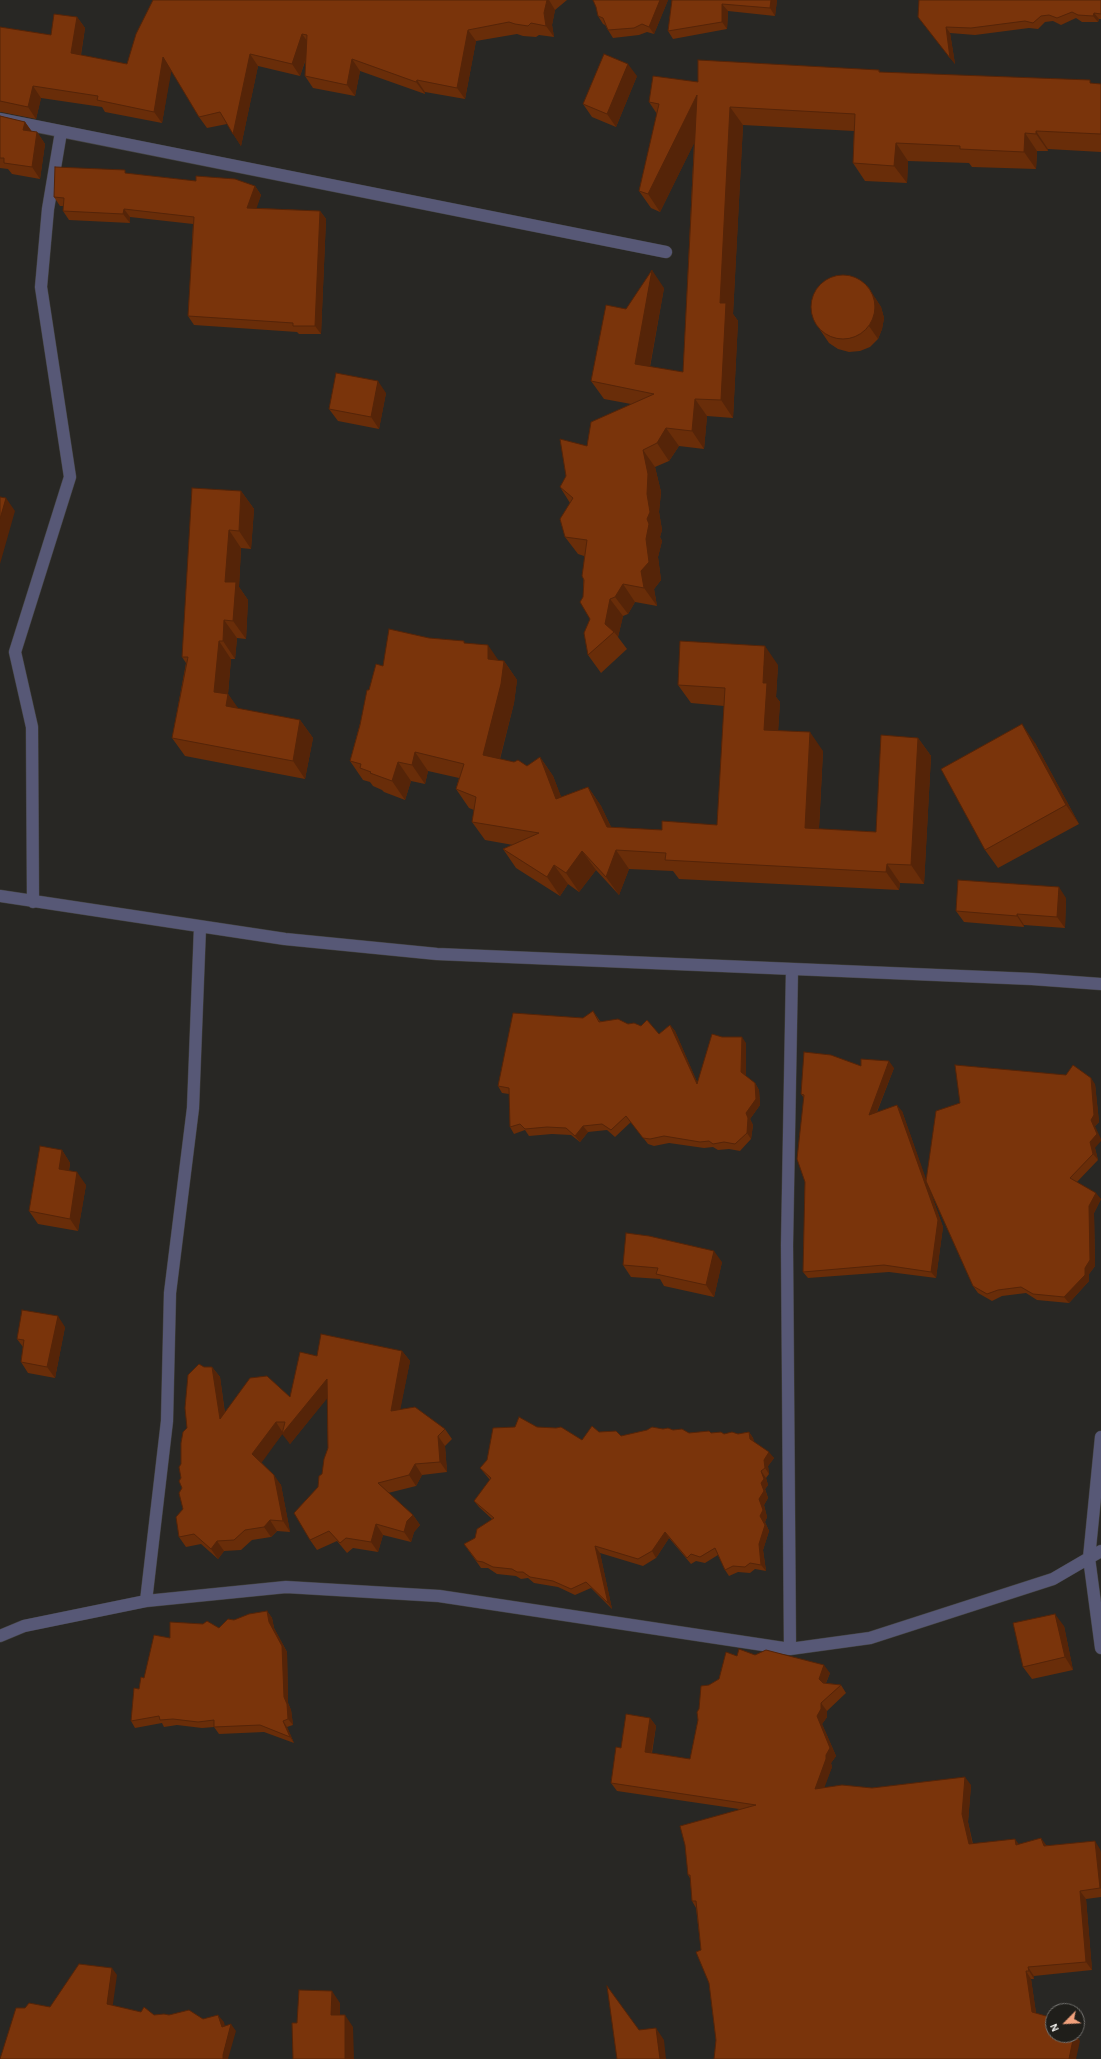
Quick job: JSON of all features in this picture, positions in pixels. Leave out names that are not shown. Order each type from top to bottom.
[{"type":"street","points":[[0,119],[666,252]]},
{"type":"street","points":[[33,902],[32,727],[15,652],[70,478],[41,286],[48,209],[61,132]]},
{"type":"street","points":[[0,896],[285,939],[437,954],[1032,979],[1101,984]]},
{"type":"street","points":[[146,1601],[168,1421],[170,1293],[193,1108],[200,927]]},
{"type":"street","points":[[790,1649],[787,1245],[792,969]]},
{"type":"street","points":[[1101,1437],[1089,1558],[1101,1648]]},
{"type":"street","points":[[0,1636],[24,1626],[146,1601],[286,1587],[439,1596],[790,1649],[870,1638],[1053,1579],[1101,1551]]},
{"type":"building","points":[[153,0],[547,0],[544,13],[546,26],[531,23],[528,26],[509,22],[468,30],[457,88],[417,80],[416,82],[352,59],[347,85],[305,76],[307,35],[302,34],[292,64],[250,54],[233,134],[220,112],[199,117],[163,57],[154,112],[97,100],[98,96],[33,86],[28,107],[0,101],[0,27],[51,35],[54,14],[77,17],[71,53],[127,64],[136,34]]},
{"type":"building","points":[[593,0],[660,0],[649,27],[642,24],[634,28],[608,30],[603,18],[598,16]]},
{"type":"building","points":[[672,0],[771,0],[770,8],[722,4],[722,22],[668,31]]},
{"type":"building","points":[[919,0],[1101,0],[1101,14],[1094,13],[1093,16],[1078,15],[1072,12],[1057,18],[1049,15],[1041,16],[1033,23],[1025,21],[971,28],[946,27],[950,58],[918,17]]},
{"type":"building","points":[[604,54],[628,64],[607,114],[583,104]]},
{"type":"building","points":[[698,60],[879,70],[879,72],[1090,80],[1090,83],[1101,84],[1101,134],[1036,131],[1036,134],[1025,133],[1024,152],[960,149],[960,146],[896,143],[894,166],[853,163],[855,114],[730,107],[720,303],[726,303],[721,400],[695,399],[692,431],[666,428],[657,443],[643,450],[648,474],[647,494],[650,512],[647,519],[649,524],[646,539],[649,562],[641,571],[644,588],[623,584],[615,597],[610,599],[605,624],[614,632],[588,655],[584,633],[590,619],[580,602],[583,597],[584,580],[582,576],[587,540],[565,537],[560,519],[573,498],[560,487],[566,476],[560,439],[587,446],[591,422],[654,394],[591,381],[606,305],[626,309],[652,270],[635,364],[683,372],[697,95],[648,194],[639,191],[659,104],[649,102],[653,76],[698,82]]},
{"type":"building","points":[[0,116],[25,122],[23,130],[37,132],[32,167],[4,163],[4,158],[0,158]]},
{"type":"building","points":[[55,167],[125,170],[125,173],[196,181],[196,176],[235,179],[255,186],[247,208],[320,211],[315,326],[293,326],[293,323],[188,316],[194,217],[124,209],[123,214],[63,211],[64,198],[54,197]]},
{"type":"building","points":[[843,275],[855,277],[866,284],[873,295],[875,307],[873,319],[866,330],[855,337],[843,339],[831,337],[820,330],[813,319],[811,307],[813,295],[820,284],[831,277]]},
{"type":"building","points":[[336,373],[378,381],[371,417],[329,409]]},
{"type":"building","points":[[192,488],[241,491],[239,531],[229,530],[225,582],[236,582],[233,621],[224,620],[223,641],[219,641],[214,692],[228,694],[226,706],[300,720],[293,761],[172,738],[188,657],[182,657]]},
{"type":"building","points":[[0,497],[6,498],[0,519]]},
{"type":"building","points":[[389,629],[429,638],[488,645],[488,659],[504,661],[501,684],[483,755],[514,762],[518,760],[527,766],[540,757],[556,799],[588,787],[607,827],[662,830],[662,821],[717,825],[725,688],[678,685],[680,641],[765,646],[763,683],[767,683],[764,730],[810,732],[805,828],[876,832],[881,735],[918,738],[911,865],[887,864],[886,872],[665,860],[666,853],[616,850],[606,877],[582,851],[566,873],[554,865],[547,877],[503,849],[539,833],[472,822],[476,797],[456,789],[464,764],[415,752],[412,765],[398,762],[392,781],[370,773],[371,772],[360,768],[361,764],[350,761],[360,725],[367,690],[369,690],[376,664],[383,666]]},
{"type":"building","points":[[1022,724],[1066,805],[985,850],[941,769]]},
{"type":"building","points":[[958,880],[1059,887],[1057,917],[1017,914],[1017,916],[956,911]]},
{"type":"building","points":[[593,1011],[599,1022],[618,1019],[628,1024],[634,1023],[641,1026],[647,1020],[659,1034],[670,1025],[697,1084],[712,1034],[722,1037],[742,1037],[741,1072],[755,1083],[756,1099],[746,1113],[748,1118],[747,1133],[735,1144],[724,1142],[713,1144],[709,1141],[700,1142],[664,1136],[650,1139],[643,1138],[626,1116],[611,1130],[602,1124],[583,1126],[575,1136],[566,1128],[547,1127],[525,1129],[520,1124],[510,1127],[509,1088],[498,1086],[513,1013],[583,1018]]},
{"type":"building","points":[[804,1052],[831,1055],[861,1066],[861,1059],[889,1061],[869,1115],[897,1105],[938,1220],[931,1272],[884,1265],[803,1272],[805,1182],[797,1159],[804,1095],[801,1094]]},
{"type":"building","points":[[955,1065],[1066,1075],[1073,1065],[1091,1078],[1094,1115],[1091,1120],[1097,1134],[1090,1142],[1093,1154],[1070,1178],[1096,1193],[1089,1206],[1090,1260],[1085,1268],[1085,1275],[1064,1297],[1033,1294],[1021,1287],[998,1290],[987,1294],[973,1286],[926,1181],[936,1111],[960,1103]]},
{"type":"building","points":[[40,1146],[62,1150],[59,1169],[77,1172],[70,1219],[29,1211]]},
{"type":"building","points":[[626,1233],[649,1236],[714,1251],[706,1285],[656,1274],[658,1268],[623,1265]]},
{"type":"building","points":[[22,1310],[58,1316],[47,1367],[21,1362],[24,1340],[17,1339]]},
{"type":"building","points":[[321,1334],[402,1351],[391,1411],[415,1407],[445,1429],[438,1436],[440,1462],[415,1464],[409,1475],[378,1483],[413,1515],[407,1521],[404,1532],[376,1524],[371,1542],[346,1538],[340,1543],[329,1531],[310,1540],[294,1513],[318,1487],[319,1476],[322,1474],[324,1459],[328,1448],[327,1379],[282,1434],[285,1422],[276,1422],[252,1454],[274,1475],[283,1521],[270,1520],[264,1527],[245,1530],[234,1540],[217,1541],[211,1549],[194,1534],[179,1537],[176,1517],[183,1509],[179,1493],[182,1488],[179,1481],[181,1478],[179,1467],[181,1464],[181,1443],[183,1432],[187,1428],[185,1408],[188,1375],[199,1364],[204,1367],[212,1367],[220,1419],[250,1378],[267,1376],[290,1397],[300,1352],[317,1356]]},
{"type":"building","points":[[519,1417],[537,1427],[561,1427],[582,1440],[592,1426],[599,1432],[616,1431],[621,1436],[647,1430],[652,1427],[663,1429],[668,1428],[673,1430],[682,1429],[689,1433],[709,1431],[711,1433],[721,1432],[724,1434],[732,1432],[738,1434],[749,1432],[750,1439],[769,1452],[764,1460],[765,1468],[761,1471],[764,1479],[761,1483],[764,1491],[759,1499],[763,1510],[760,1516],[765,1525],[759,1544],[761,1565],[750,1563],[745,1567],[733,1566],[725,1570],[715,1548],[700,1557],[691,1554],[687,1558],[665,1532],[652,1551],[638,1559],[595,1546],[608,1603],[586,1582],[571,1589],[553,1581],[530,1577],[523,1572],[493,1567],[477,1561],[464,1544],[475,1538],[477,1529],[494,1518],[474,1501],[491,1478],[480,1468],[487,1460],[493,1428],[515,1427]]},
{"type":"building","points":[[267,1611],[269,1622],[282,1646],[284,1697],[287,1704],[288,1719],[283,1721],[290,1737],[260,1725],[214,1727],[214,1720],[198,1722],[173,1719],[160,1720],[159,1716],[131,1721],[134,1688],[139,1689],[141,1677],[144,1678],[154,1635],[170,1638],[170,1622],[203,1624],[207,1621],[219,1628],[228,1619],[234,1620],[249,1614]]},
{"type":"building","points":[[1055,1614],[1065,1657],[1023,1667],[1013,1623]]},
{"type":"building","points":[[739,1649],[755,1655],[766,1650],[824,1665],[819,1679],[823,1683],[841,1685],[821,1703],[821,1709],[817,1716],[830,1748],[826,1755],[826,1759],[815,1789],[842,1785],[872,1788],[965,1777],[962,1814],[969,1844],[1015,1839],[1016,1845],[1041,1838],[1044,1846],[1095,1841],[1100,1888],[1080,1891],[1086,1962],[1028,1967],[1029,1971],[1026,1971],[1032,2012],[1045,2016],[1045,2043],[1072,2043],[1069,2059],[714,2059],[716,2040],[709,1983],[696,1952],[701,1950],[696,1901],[692,1901],[690,1875],[688,1875],[685,1845],[680,1826],[756,1805],[611,1783],[616,1747],[621,1748],[626,1714],[650,1718],[645,1752],[690,1759],[698,1720],[697,1712],[699,1709],[701,1686],[709,1685],[719,1679],[726,1652],[737,1656]]},
{"type":"building","points":[[79,1964],[112,1968],[107,2004],[141,2012],[144,2007],[154,2015],[169,2015],[189,2010],[203,2019],[218,2015],[222,2027],[231,2024],[223,2059],[0,2059],[16,2008],[25,2008],[29,2003],[50,2007]]},
{"type":"building","points":[[607,1986],[639,2030],[656,2028],[660,2059],[617,2059]]},
{"type":"building","points":[[299,1990],[332,1991],[331,2015],[345,2015],[345,2059],[293,2059],[292,2023],[297,2023]]}]
